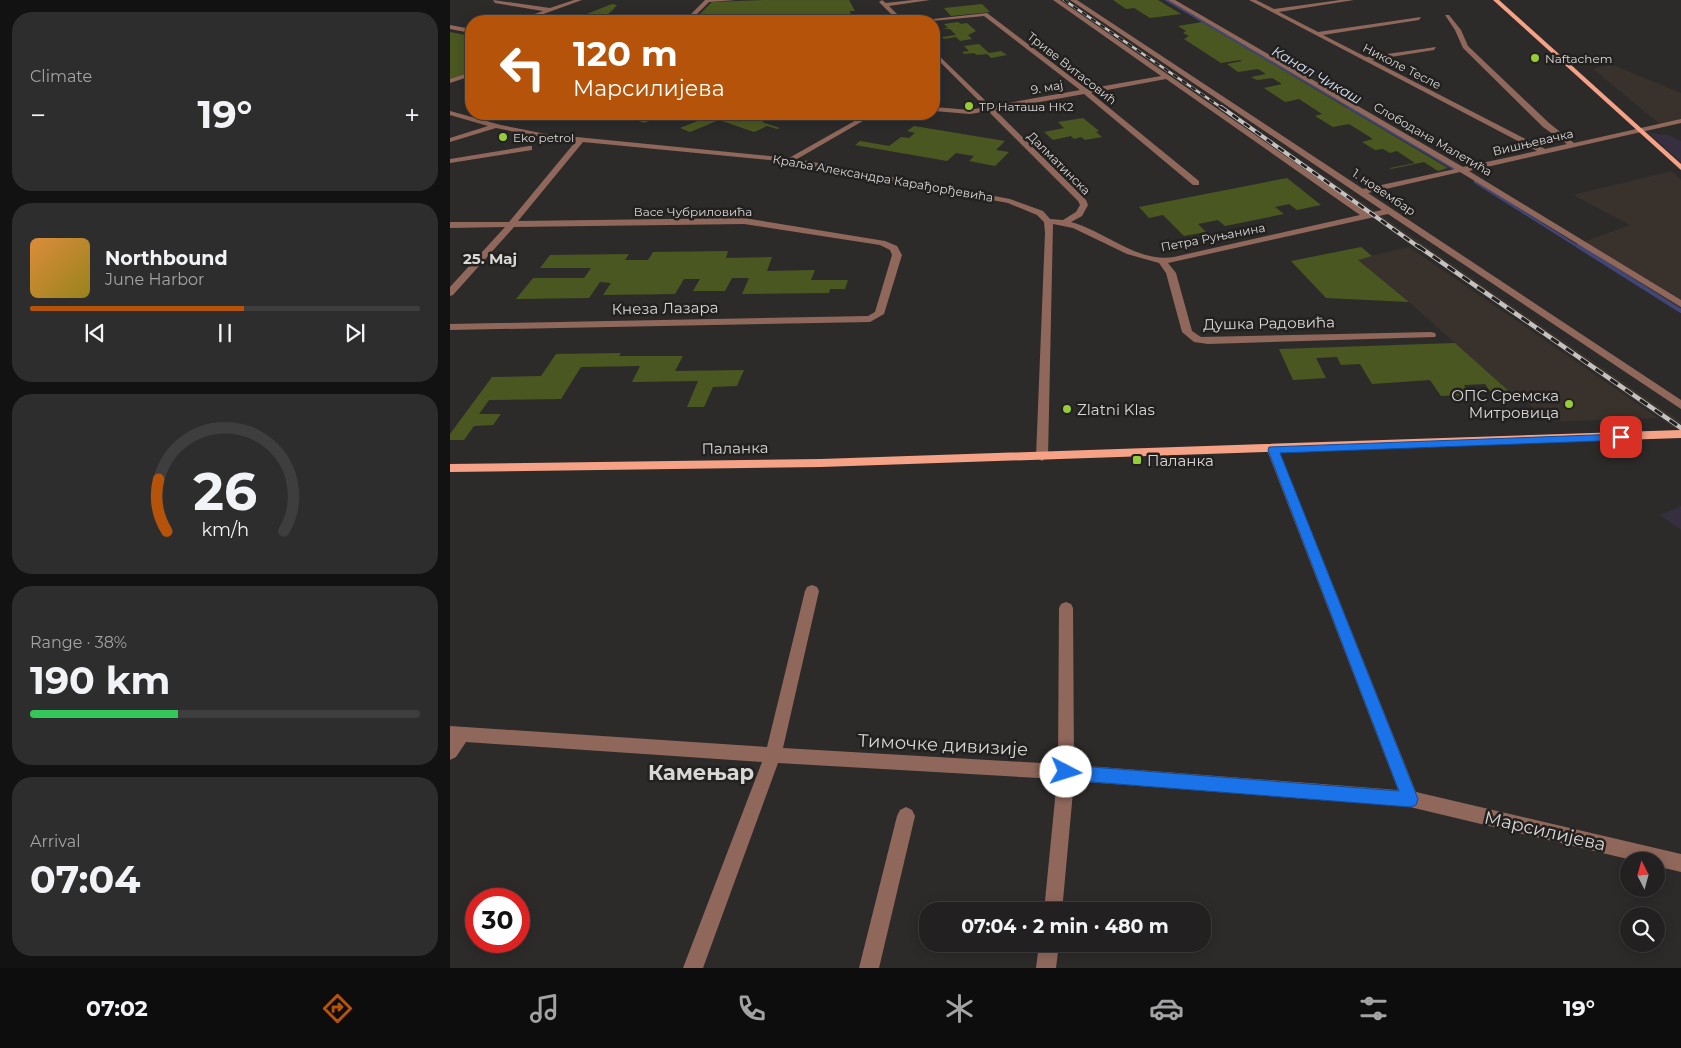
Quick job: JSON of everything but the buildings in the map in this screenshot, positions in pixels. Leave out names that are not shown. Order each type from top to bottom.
[{"type":"main road","points":[[1496,0],[1681,168]]},
{"type":"main road","name":"Паланка","points":[[450,468],[821,463],[1042,457],[1681,434]]},
{"type":"street","points":[[537,15],[579,0]]},
{"type":"street","points":[[693,15],[708,0],[733,0]]},
{"type":"street","points":[[879,0],[895,15]]},
{"type":"street","points":[[884,5],[927,0]]},
{"type":"street","name":"1. новембар","points":[[1056,0],[1367,216]]},
{"type":"street","name":"1. новембар","points":[[1073,0],[1681,405]]},
{"type":"street","name":"Слободана Малетића","points":[[1171,0],[1462,170],[1681,304]]},
{"type":"street","name":"Николе Тесле","points":[[1252,0],[1543,151]]},
{"type":"street","points":[[1273,11],[1351,0]]},
{"type":"street","points":[[495,1],[552,10]]},
{"type":"street","name":"Триве Витасовић","points":[[940,19],[985,14],[1086,92],[1196,183]]},
{"type":"street","points":[[1447,16],[1458,30],[1465,47],[1546,125],[1571,144]]},
{"type":"street","points":[[1316,34],[1419,18]]},
{"type":"street","points":[[450,27],[465,29]]},
{"type":"street","points":[[1365,59],[1434,48]]},
{"type":"street","name":"Далматинска","points":[[940,59],[1082,200],[1084,206],[1082,211],[1064,222]]},
{"type":"street","points":[[450,81],[465,76]]},
{"type":"street","name":"9. мај","points":[[940,110],[960,112],[989,108],[1167,77]]},
{"type":"street","name":"Краља Александра Карађорђевића","points":[[450,113],[465,117]]},
{"type":"street","name":"Краља Александра Карађорђевића","points":[[474,120],[527,133],[790,160],[922,182],[1010,201],[1040,213],[1048,221]]},
{"type":"street","points":[[790,160],[861,120]]},
{"type":"street","name":"Вишњевачка","points":[[1362,192],[1681,121]]},
{"type":"street","points":[[450,140],[495,126]]},
{"type":"street","points":[[450,292],[511,225],[582,140]]},
{"type":"street","points":[[530,203],[556,182],[576,155],[600,142]]},
{"type":"street","points":[[450,161],[530,148]]},
{"type":"street","name":"Петра Руњанина","points":[[1048,221],[1064,222],[1136,254],[1162,261],[1388,211]]},
{"type":"street","name":"Васе Чубриловића","points":[[511,225],[744,221],[882,243],[894,248],[897,255],[880,314]]},
{"type":"street","points":[[1042,457],[1048,221]]},
{"type":"street","points":[[450,225],[511,225]]},
{"type":"street","name":"Душка Радовића","points":[[1162,261],[1171,273],[1187,332],[1198,340],[1431,335]]},
{"type":"street","name":"Кнеза Лазара","points":[[450,328],[870,320],[880,314]]},
{"type":"street","points":[[1273,450],[1410,799]]},
{"type":"street","points":[[693,968],[773,755],[812,591]]},
{"type":"street","points":[[1054,902],[1066,772],[1066,608]]},
{"type":"street","points":[[450,752],[456,733]]},
{"type":"street","name":"Тимочке дивизије","points":[[456,733],[773,755],[1066,772]]},
{"type":"street","name":"Марсилијева","points":[[1066,772],[1410,799],[1681,863]]},
{"type":"street","points":[[869,968],[906,816]]},
{"type":"street","points":[[1046,968],[1048,952]]},
{"type":"shaded area","points":[[1061,0],[1067,0],[1681,422],[1681,432],[1385,226],[1290,157]]},
{"type":"shaded area","points":[[1610,64],[1681,93],[1681,120],[1660,124],[1593,69]]},
{"type":"shaded area","points":[[1649,133],[1668,135],[1681,141],[1681,162]]},
{"type":"shaded area","points":[[1672,171],[1681,180],[1681,311],[1578,244],[1630,225],[1573,195]]},
{"type":"shaded area","points":[[1409,247],[1658,418],[1545,422],[1518,392],[1511,393],[1409,302],[1357,259]]},
{"type":"shaded area","points":[[1681,506],[1681,530],[1660,515]]},
{"type":"green space","points":[[849,0],[855,11],[850,11],[851,15],[699,15],[712,2]]},
{"type":"green space","points":[[1113,0],[1158,0],[1181,14],[1150,18],[1134,8],[1126,9]]},
{"type":"green space","points":[[612,4],[617,5],[606,15],[584,15]]},
{"type":"green space","points":[[982,4],[990,12],[951,16],[944,8]]},
{"type":"green space","points":[[958,22],[961,24],[967,23],[976,31],[968,35],[972,39],[960,41],[956,37],[944,39],[942,37],[956,35],[950,29],[942,29],[948,28],[944,24]]},
{"type":"green space","points":[[1202,22],[1448,168],[1438,171],[1424,162],[1391,169],[1415,163],[1397,151],[1390,153],[1383,149],[1375,150],[1362,142],[1373,139],[1349,124],[1333,127],[1315,116],[1322,114],[1299,99],[1285,102],[1264,88],[1282,84],[1272,78],[1257,80],[1251,77],[1266,74],[1258,69],[1238,72],[1227,64],[1242,61],[1221,63],[1184,39],[1189,36],[1183,33],[1186,31],[1178,26]]},
{"type":"green space","points":[[450,32],[465,35],[465,74],[450,79]]},
{"type":"green space","points":[[979,44],[989,53],[1001,51],[1007,55],[991,58],[987,54],[964,54],[962,52],[969,51],[964,46]]},
{"type":"green space","points":[[1083,118],[1099,131],[1096,132],[1102,137],[1085,140],[1081,137],[1074,139],[1071,136],[1053,140],[1044,132],[1064,128],[1058,122]]},
{"type":"green space","points":[[636,120],[652,120],[644,123]]},
{"type":"green space","points":[[700,120],[719,120],[690,132],[680,128]]},
{"type":"green space","points":[[719,120],[766,120],[762,122],[780,128],[767,126],[754,132]]},
{"type":"green space","points":[[914,126],[1005,141],[996,150],[1009,152],[995,166],[969,161],[974,156],[956,153],[947,161],[855,145],[860,141],[889,146],[901,137],[909,138],[915,133],[907,131]]},
{"type":"green space","points":[[1287,178],[1321,205],[1297,210],[1289,204],[1275,207],[1284,214],[1225,226],[1218,220],[1198,224],[1206,232],[1184,236],[1163,215],[1149,218],[1139,207]]},
{"type":"green space","points":[[1361,247],[1372,256],[1358,260],[1409,302],[1326,298],[1291,261]]},
{"type":"green space","points":[[728,251],[726,258],[772,257],[767,271],[815,270],[811,280],[848,280],[845,289],[830,289],[829,293],[742,294],[749,278],[732,278],[725,291],[693,291],[700,279],[684,279],[675,294],[603,295],[611,283],[600,282],[589,298],[516,299],[533,278],[584,278],[591,268],[540,268],[550,255],[629,254],[625,260],[648,260],[653,252]]},
{"type":"green space","points":[[1455,343],[1511,393],[1492,394],[1485,384],[1464,385],[1470,395],[1441,396],[1430,380],[1372,384],[1360,364],[1341,365],[1337,357],[1316,358],[1326,378],[1293,380],[1279,349]]},
{"type":"green space","points":[[621,353],[619,356],[683,356],[675,371],[744,370],[737,386],[713,387],[704,407],[687,407],[698,381],[632,382],[640,366],[581,367],[561,399],[489,400],[479,414],[501,414],[493,425],[474,426],[464,440],[450,440],[450,434],[492,377],[541,376],[556,354]]},
{"type":"waterway","name":"Канал Чикаш","points":[[1166,0],[1350,108]]},
{"type":"waterway","name":"Канал Чикаш","points":[[1348,107],[1456,170]]},
{"type":"waterway","name":"Канал Чикаш","points":[[1475,182],[1580,248]]},
{"type":"waterway","name":"Канал Чикаш","points":[[1578,246],[1681,311]]},
{"type":"railway","points":[[1064,0],[1222,108]]},
{"type":"railway","points":[[1221,107],[1420,248]]},
{"type":"railway","points":[[1418,246],[1681,428]]},
{"type":"place","name":"Naftachem","points":[[1535,58]]},
{"type":"place","name":"ТР Наташа НК2","points":[[969,106]]},
{"type":"place","name":"Eko petrol","points":[[503,137]]},
{"type":"place","name":"ОПС Сремска Митровица","points":[[1569,404]]},
{"type":"place","name":"Zlatni Klas","points":[[1067,409]]},
{"type":"place","name":"Паланка","points":[[1137,460]]},
{"type":"district","name":"25. Мај","points":[[490,258]]},
{"type":"district","name":"Камењар","points":[[701,772]]},
{"type":"route","points":[[1066,772],[1410,799],[1273,450],[1621,437]]}]
